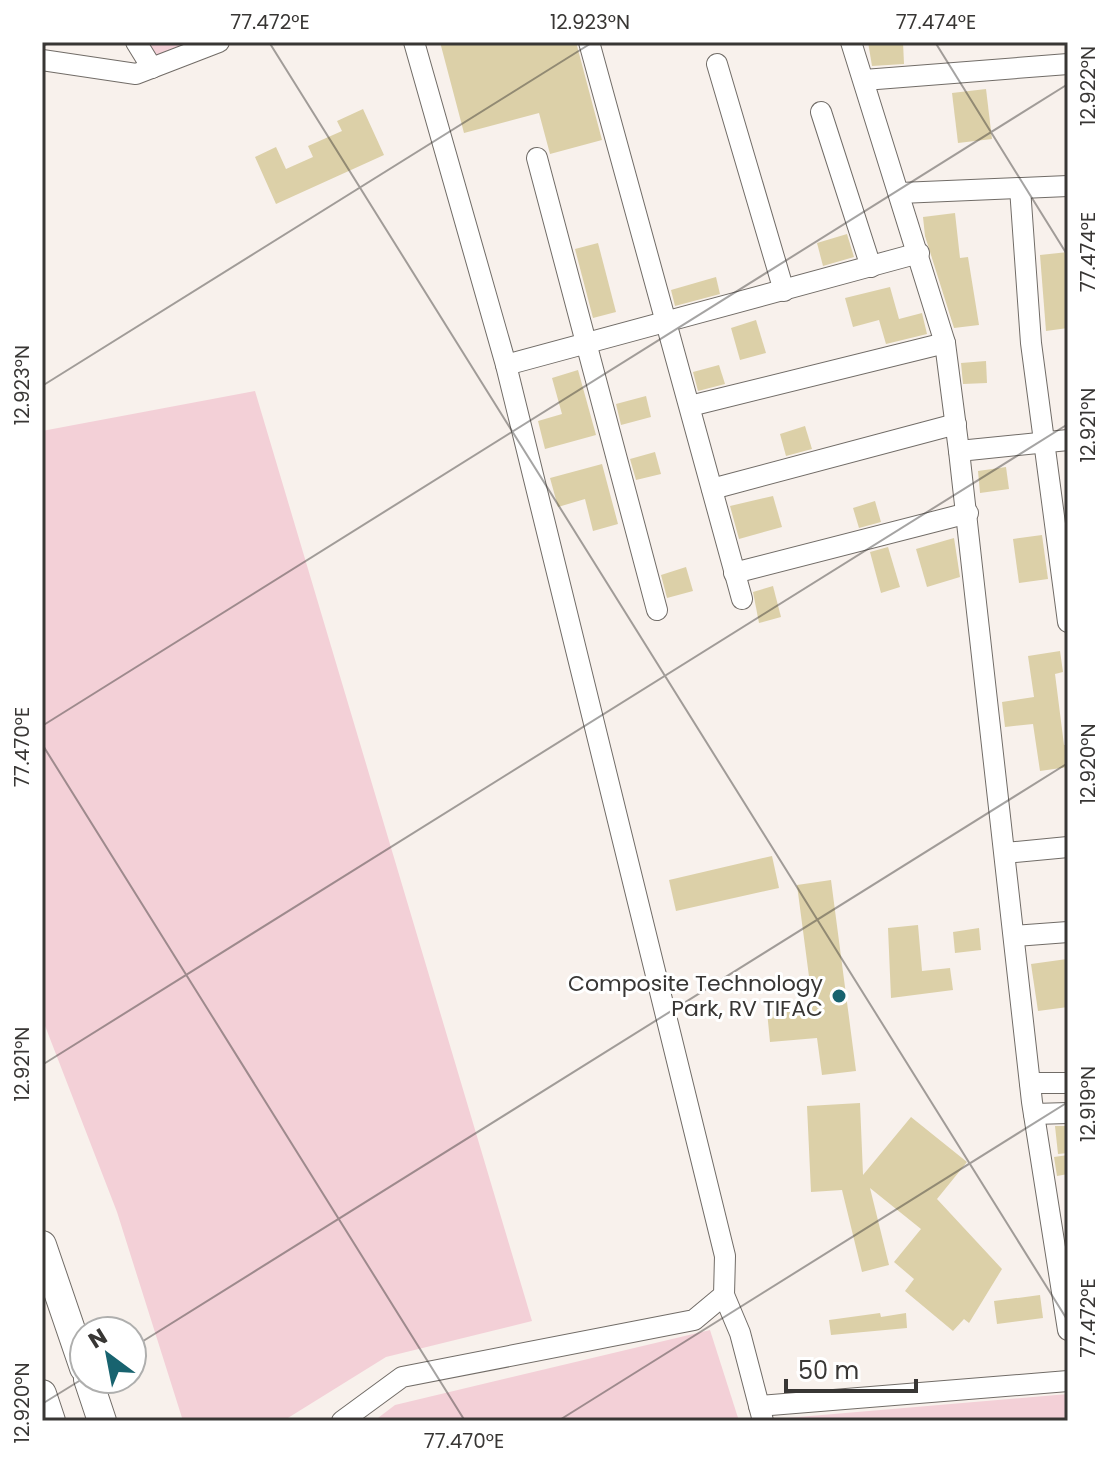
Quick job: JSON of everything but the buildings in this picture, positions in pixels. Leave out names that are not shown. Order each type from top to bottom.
[{"type":"highway","points":[[42,1245],[68,1321]]},
{"type":"highway","points":[[42,1394],[51,1421]]},
{"type":"highway","points":[[93,1395],[102,1421]]},
{"type":"street","points":[[136,42],[152,68]]},
{"type":"street","points":[[42,60],[136,74],[219,42]]},
{"type":"street","points":[[414,42],[506,365],[725,1256],[724,1295],[740,1333],[761,1413],[1068,1381]]},
{"type":"street","points":[[589,42],[742,599]]},
{"type":"street","points":[[851,42],[945,343],[968,513],[1030,1083],[1034,1114],[1060,1226],[1068,1330]]},
{"type":"street","points":[[717,64],[784,291]]},
{"type":"street","points":[[864,80],[1068,64]]},
{"type":"street","points":[[821,112],[871,267]]},
{"type":"street","points":[[537,158],[657,610]]},
{"type":"street","points":[[900,193],[1068,186]]},
{"type":"street","points":[[1020,188],[1031,343],[1068,622]]},
{"type":"street","points":[[506,365],[668,324],[919,253]]},
{"type":"street","points":[[690,406],[945,343]]},
{"type":"street","points":[[712,489],[956,424]]},
{"type":"street","points":[[959,451],[1068,440]]},
{"type":"street","points":[[734,573],[968,513]]},
{"type":"street","points":[[1005,853],[1068,847]]},
{"type":"street","points":[[1014,936],[1068,932]]},
{"type":"street","points":[[1030,1083],[1068,1083]]},
{"type":"street","points":[[1034,1114],[1068,1113]]},
{"type":"street","points":[[342,1421],[402,1377],[694,1320],[724,1295]]},
{"type":"shaded area","points":[[146,42],[194,42],[155,56]]},
{"type":"shaded area","points":[[255,391],[532,1321],[386,1357],[283,1421],[183,1421],[117,1212],[42,1018],[42,431]]},
{"type":"shaded area","points":[[710,1330],[739,1421],[374,1421],[395,1405]]},
{"type":"shaded area","points":[[1068,1394],[1068,1421],[788,1421],[787,1418]]},
{"type":"place","name":"Composite Technology Park, RV TIFAC","points":[[839,996]]}]
